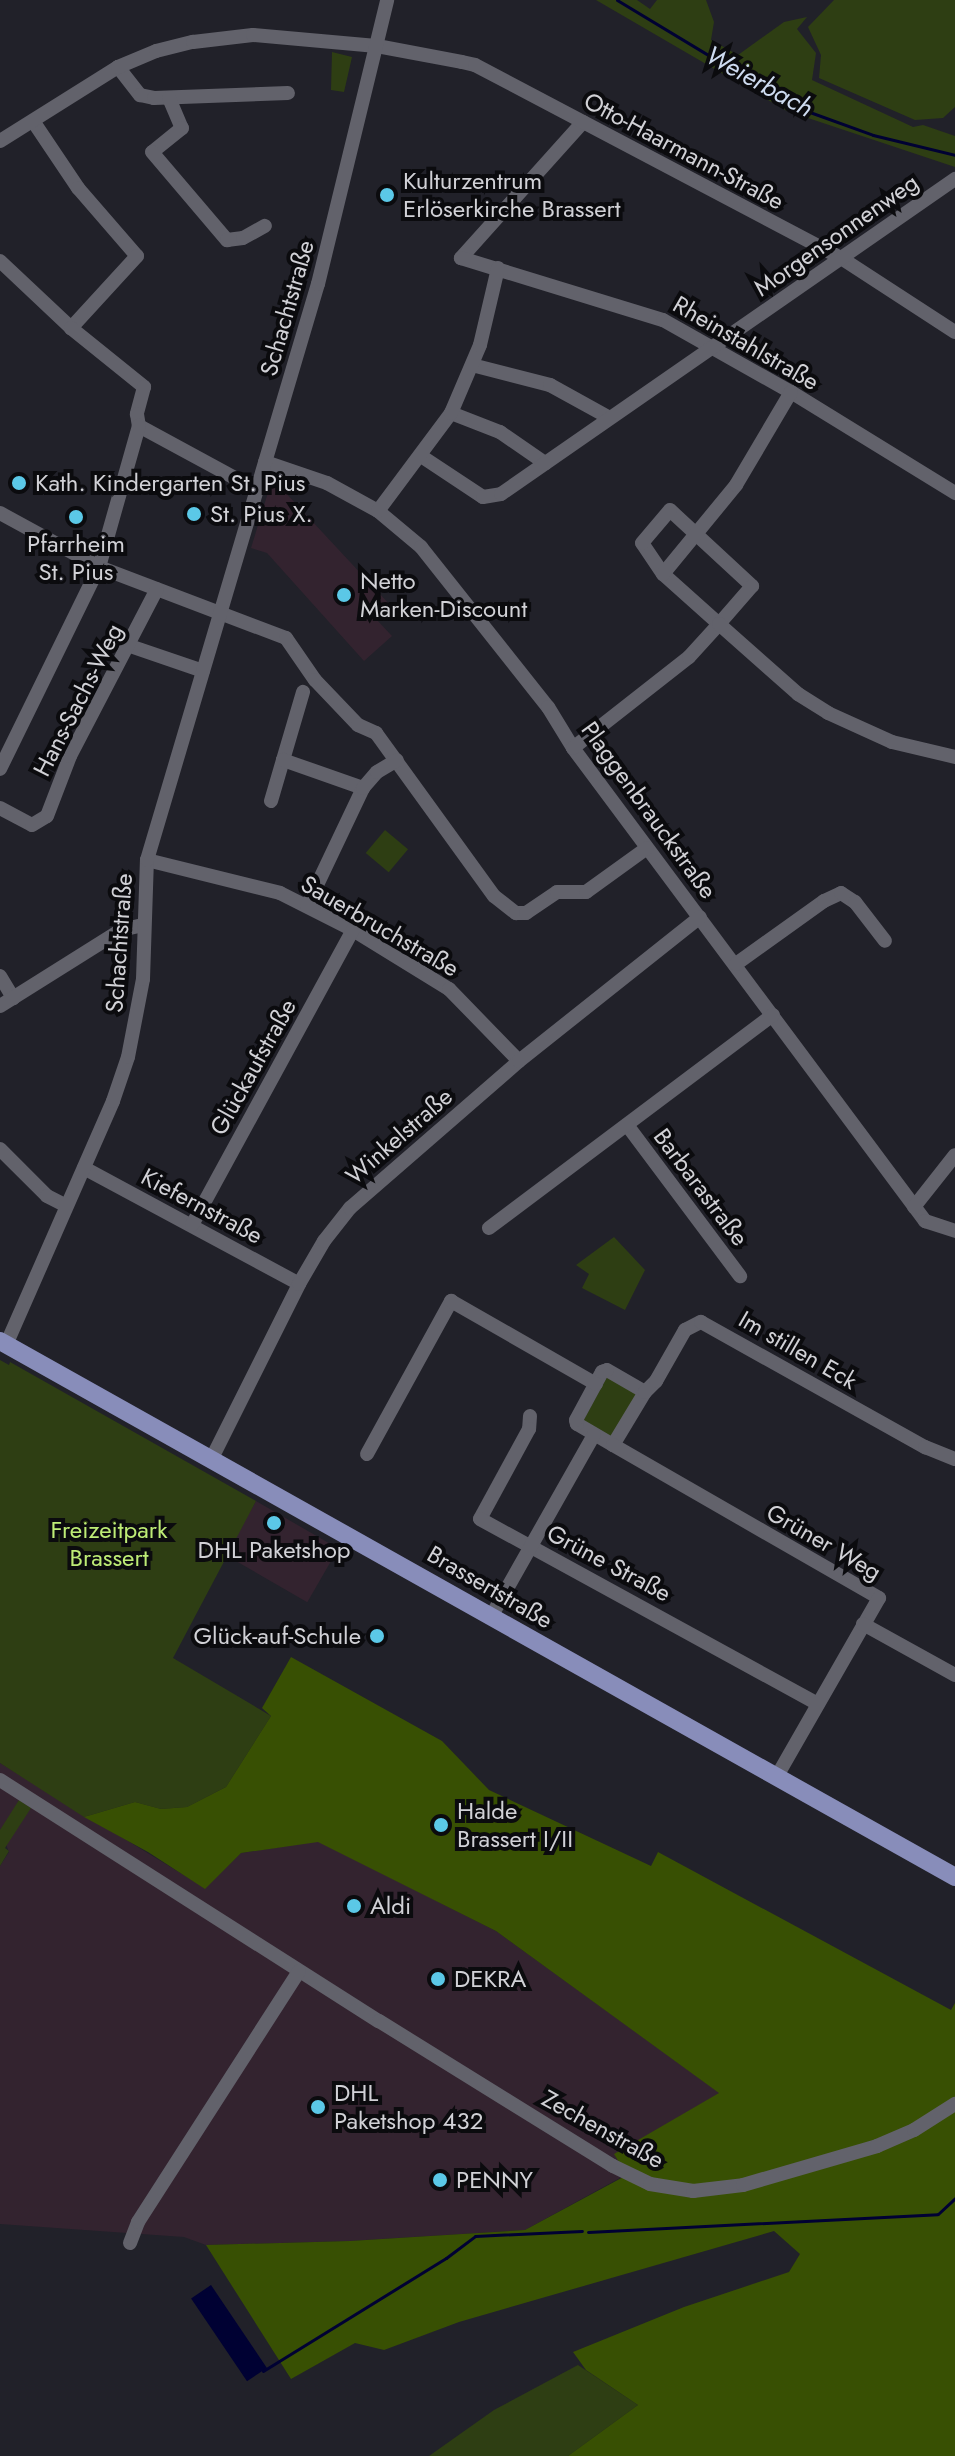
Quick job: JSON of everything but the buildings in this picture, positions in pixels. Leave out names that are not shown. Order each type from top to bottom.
[{"type":"main road","name":"Brassertstraße","points":[[3,1343],[955,1877]]},
{"type":"street","name":"Schachtstraße","points":[[3,1343],[113,1101],[132,1043],[143,979],[147,860],[318,284],[387,0]]},
{"type":"street","name":"Otto-Haarmann-Straße","points":[[0,141],[118,67],[156,51],[223,37],[253,35],[377,46],[475,65],[841,258],[955,332]]},
{"type":"street","points":[[118,67],[140,95],[169,98],[288,93]]},
{"type":"street","points":[[169,98],[182,128],[152,152],[227,240],[243,238],[265,226]]},
{"type":"street","points":[[33,121],[78,188],[137,256],[71,328]]},
{"type":"street","name":"Rheinstahlstraße","points":[[583,122],[461,258],[630,307],[713,347],[955,493]]},
{"type":"street","name":"Morgensonnenweg","points":[[421,456],[483,497],[501,494],[955,179]]},
{"type":"street","points":[[0,261],[71,328],[144,387],[137,414],[139,426],[99,567],[0,769]]},
{"type":"street","points":[[378,511],[451,413],[472,365],[498,268]]},
{"type":"street","points":[[472,365],[550,385],[610,418]]},
{"type":"street","points":[[663,574],[736,485],[791,392]]},
{"type":"street","points":[[451,413],[500,432],[545,463]]},
{"type":"street","points":[[139,426],[257,490]]},
{"type":"street","name":"Plaggenbrauckstraße","points":[[265,462],[327,483],[378,511],[421,547],[455,585],[548,707],[573,748],[914,1207],[925,1221],[955,1231]]},
{"type":"street","points":[[573,748],[689,657],[719,624],[752,586],[670,510],[642,543],[663,574],[719,624],[798,694],[828,713],[892,742],[955,757]]},
{"type":"street","points":[[0,513],[99,567],[286,638],[315,680],[358,725],[376,733],[494,896],[516,913],[526,913],[557,892],[582,892],[647,848]]},
{"type":"street","name":"Hans-Sachs-Weg","points":[[0,808],[32,825],[47,816],[70,756],[157,589]]},
{"type":"street","points":[[130,646],[203,671]]},
{"type":"street","points":[[271,801],[303,692]]},
{"type":"street","points":[[283,760],[363,788]]},
{"type":"street","points":[[307,906],[363,788],[377,772],[397,760]]},
{"type":"street","name":"Sauerbruchstraße","points":[[147,860],[280,893],[353,930],[449,989],[519,1061]]},
{"type":"street","points":[[736,964],[824,901],[841,893],[855,902],[885,941]]},
{"type":"street","name":"Winkelstraße","points":[[212,1458],[299,1284],[324,1241],[350,1208],[519,1061],[700,917]]},
{"type":"street","points":[[0,1006],[121,930],[143,925]]},
{"type":"street","name":"Glückaufstraße","points":[[192,1225],[353,930]]},
{"type":"street","points":[[0,976],[13,998]]},
{"type":"street","name":"Barbarastraße","points":[[489,1228],[514,1222],[627,1125],[773,1015]]},
{"type":"street","name":"Barbarastraße","points":[[627,1125],[740,1276]]},
{"type":"street","points":[[0,1149],[47,1196],[67,1206]]},
{"type":"street","points":[[914,1207],[955,1155]]},
{"type":"street","name":"Kiefernstraße","points":[[84,1168],[299,1284]]},
{"type":"street","points":[[367,1454],[451,1301],[596,1384]]},
{"type":"street","name":"Im stillen Eck","points":[[645,1392],[656,1381],[685,1330],[701,1322],[925,1447],[955,1459]]},
{"type":"street","points":[[492,1615],[594,1435],[577,1424],[576,1420],[607,1370],[645,1392],[613,1445]]},
{"type":"street","name":"Grüne Straße","points":[[530,1416],[529,1429],[480,1519],[818,1704]]},
{"type":"street","name":"Grüner Weg","points":[[594,1435],[879,1598],[777,1776]]},
{"type":"street","points":[[863,1624],[955,1675]]},
{"type":"street","name":"Zechenstraße","points":[[0,1780],[613,2166],[662,2188],[693,2191],[729,2188],[852,2155],[901,2137],[955,2104]]},
{"type":"street","points":[[130,2243],[138,2222],[299,1971]]},
{"type":"shaded area","points":[[270,486],[284,491],[392,607],[377,620],[392,636],[364,661],[267,553],[251,548]]},
{"type":"shaded area","points":[[256,1501],[338,1548],[307,1602],[225,1555]]},
{"type":"shaded area","points":[[0,1763],[205,1888],[241,1853],[318,1841],[496,1931],[720,2093],[615,2154],[627,2174],[525,2230],[350,2241],[206,2245],[184,2237],[0,2224],[0,1866],[9,1852],[0,1830]]},
{"type":"shaded area","points":[[211,2285],[267,2368],[247,2381],[191,2298]]},
{"type":"green space","points":[[596,0],[637,0],[650,9],[657,0],[706,0],[714,22],[711,40],[738,55],[784,22],[807,17],[797,29],[816,53],[812,80],[913,127],[923,125],[955,136],[955,167],[787,111]]},
{"type":"green space","points":[[834,0],[955,0],[955,107],[943,118],[915,120],[819,78],[821,55],[808,27]]},
{"type":"green space","points":[[332,52],[352,57],[344,92],[331,90]]},
{"type":"green space","points":[[385,830],[408,849],[389,872],[366,853]]},
{"type":"green space","points":[[614,1237],[645,1270],[625,1310],[582,1288],[589,1274],[576,1265]]},
{"type":"green space","name":"Freizeitpark Brassert","points":[[0,1360],[9,1365],[10,1362],[256,1501],[173,1658],[271,1716],[226,1787],[187,1807],[161,1809],[135,1802],[84,1817],[0,1763]]},
{"type":"green space","points":[[608,1375],[638,1391],[614,1437],[608,1438],[582,1423]]},
{"type":"green space","points":[[291,1657],[442,1741],[489,1790],[651,1866],[658,1852],[951,2010],[955,2003],[955,2456],[568,2456],[638,2405],[586,2370],[573,2352],[684,2307],[789,2272],[800,2254],[774,2231],[459,2322],[384,2350],[355,2343],[291,2379],[206,2245],[350,2241],[525,2230],[627,2175],[614,2154],[719,2093],[496,1931],[318,1842],[241,1853],[205,1889],[148,1852],[84,1817],[135,1802],[161,1809],[187,1807],[226,1787],[271,1716],[262,1708]]},
{"type":"green space","points":[[19,1800],[31,1808],[5,1848],[9,1851],[0,1866],[0,1830]]},
{"type":"green space","points":[[578,2365],[638,2405],[568,2456],[429,2456],[494,2410]]},
{"type":"waterway","name":"Weierbach","points":[[617,0],[793,106],[873,135],[955,155]]},
{"type":"waterway","points":[[588,2232],[938,2214],[955,2198]]},
{"type":"waterway","points":[[263,2371],[446,2258],[475,2236],[582,2231]]},
{"type":"place","name":"Kulturzentrum Erlöserkirche Brassert","points":[[387,195]]},
{"type":"place","name":"Kath. Kindergarten St. Pius","points":[[19,483]]},
{"type":"place","name":"St. Pius X.","points":[[194,514]]},
{"type":"place","name":"Pfarrheim St. Pius","points":[[76,517]]},
{"type":"place","name":"Netto Marken-Discount","points":[[344,595]]},
{"type":"place","name":"DHL Paketshop","points":[[274,1523]]},
{"type":"place","name":"Glück-auf-Schule","points":[[377,1636]]},
{"type":"place","name":"Halde Brassert I/II","points":[[441,1825]]},
{"type":"place","name":"Aldi","points":[[354,1906]]},
{"type":"place","name":"DEKRA","points":[[438,1979]]},
{"type":"place","name":"DHL Paketshop 432","points":[[318,2107]]},
{"type":"place","name":"PENNY","points":[[440,2180]]}]
